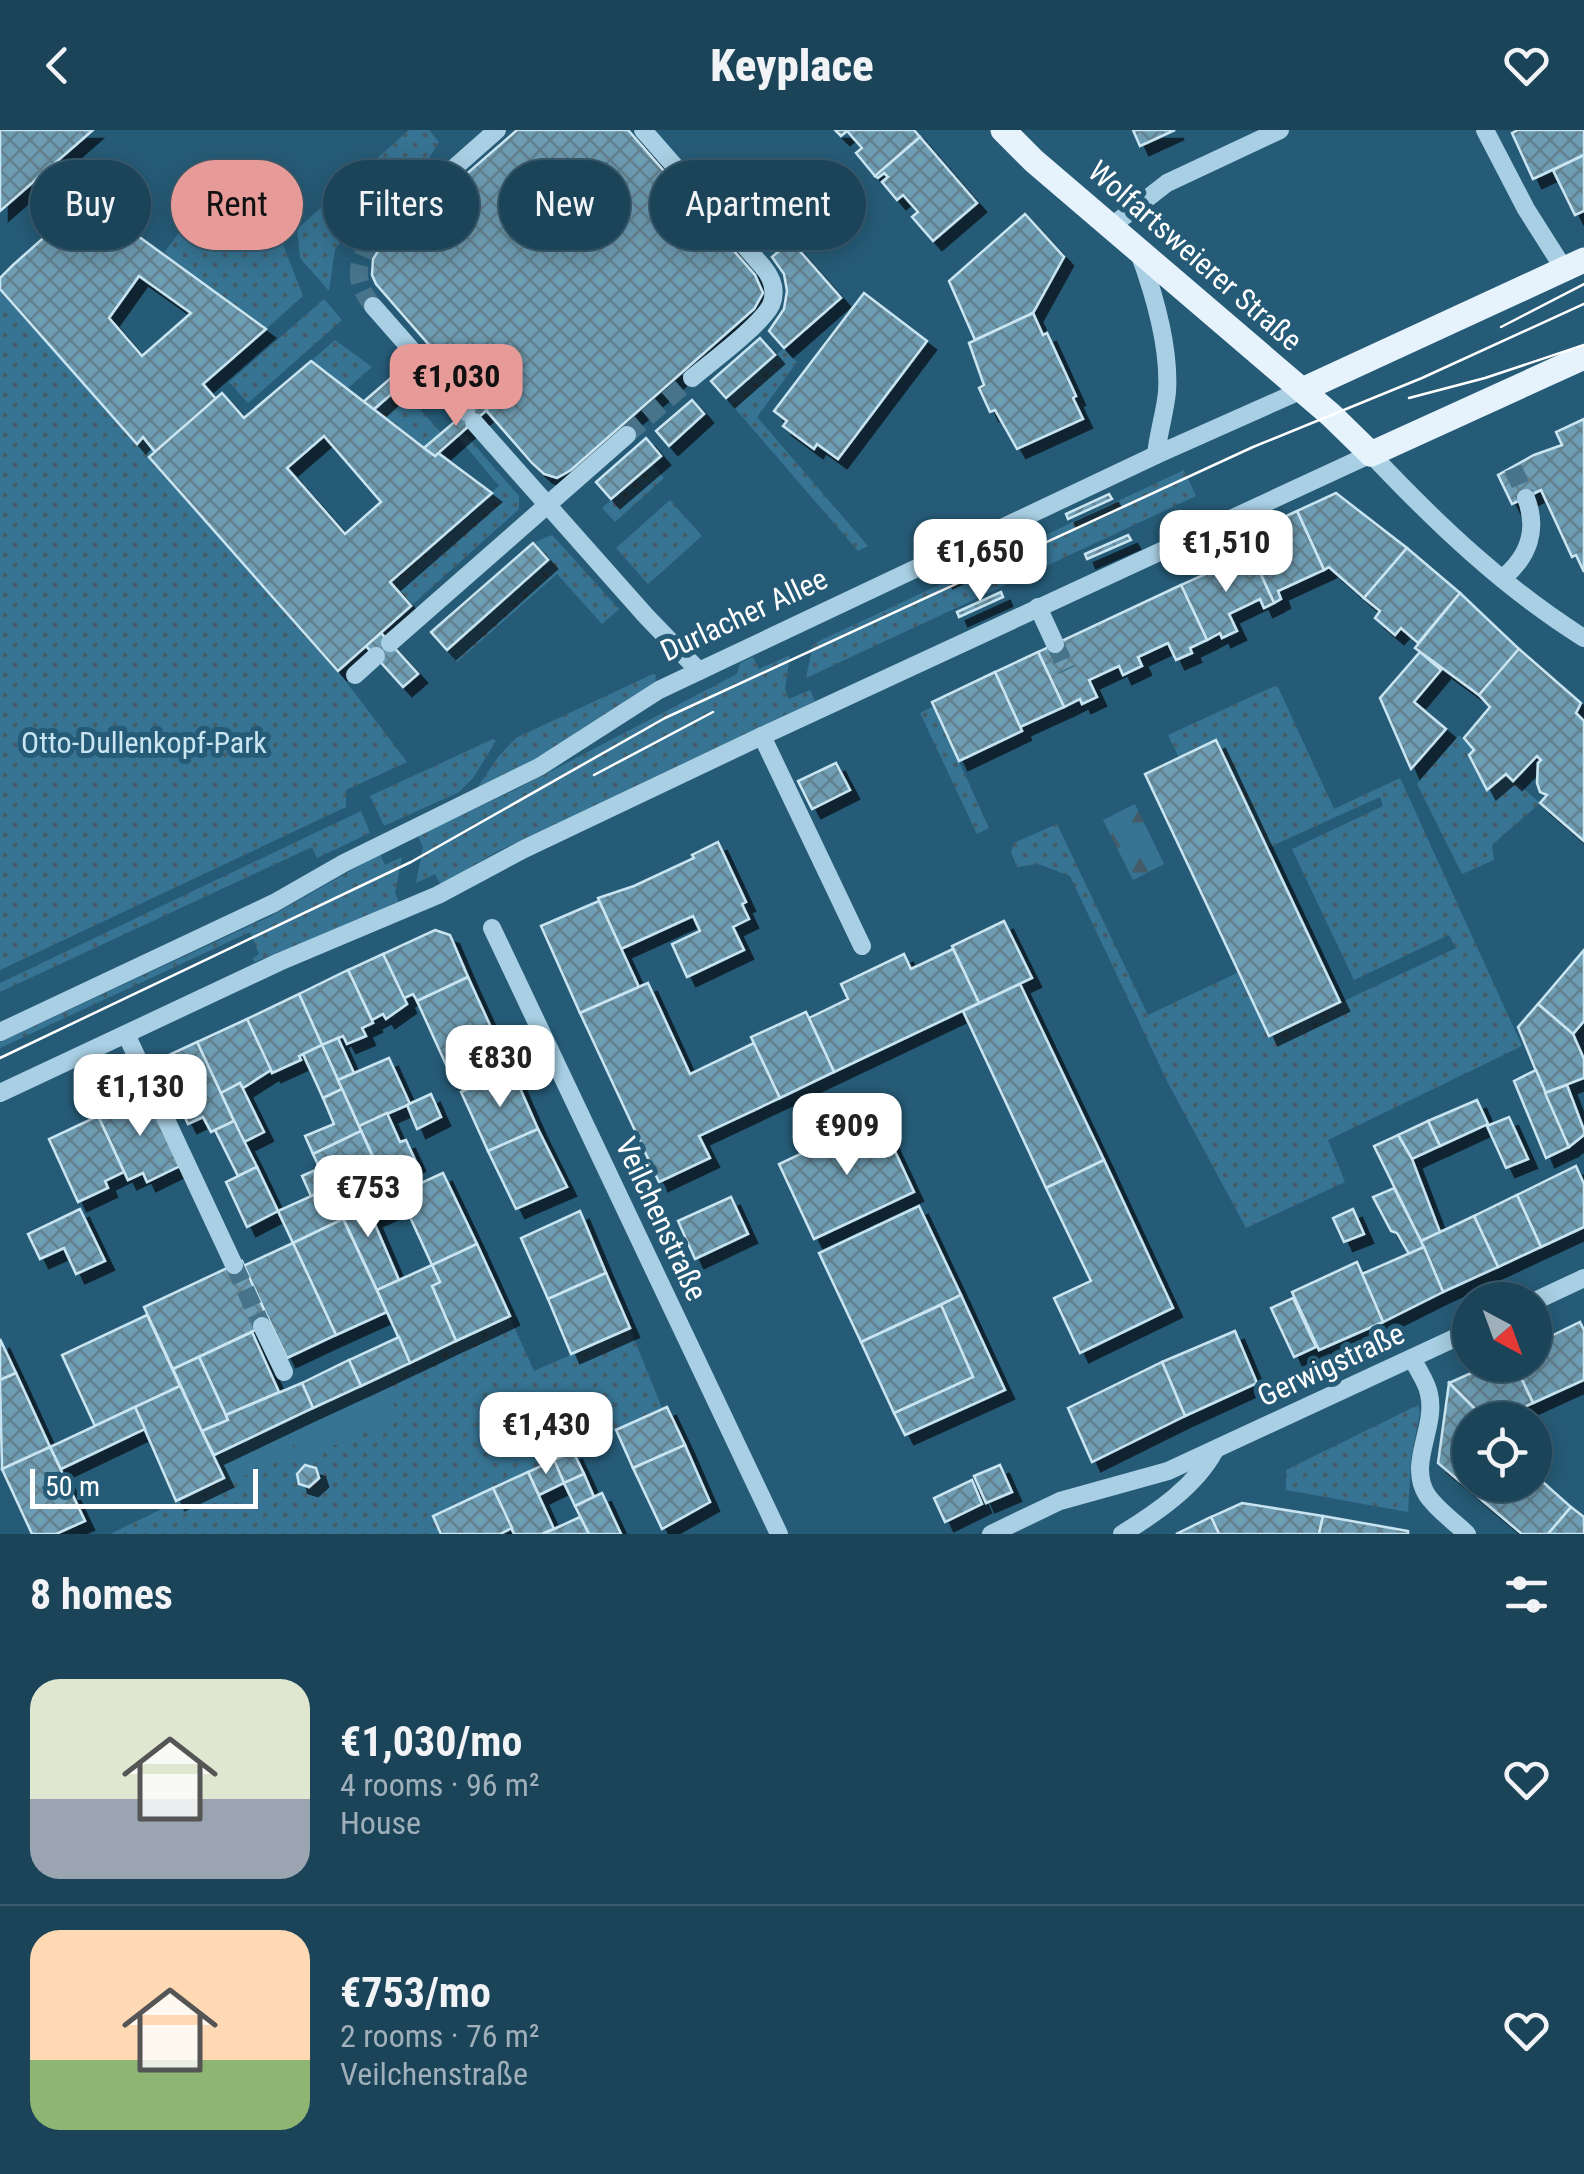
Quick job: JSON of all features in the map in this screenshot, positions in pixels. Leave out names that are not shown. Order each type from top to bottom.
[{"type":"main road","name":"Wolfartsweierer Straße","points":[[1003,130],[1370,454]]},
{"type":"main road","name":"Durlacher Allee","points":[[1302,390],[1574,264]]},
{"type":"main road","points":[[1370,454],[1584,356]]},
{"type":"street","points":[[462,160],[496,130]]},
{"type":"street","points":[[643,130],[773,282],[773,300],[763,316],[692,378]]},
{"type":"street","points":[[1113,225],[1167,183],[1280,130]]},
{"type":"street","points":[[1485,130],[1526,209],[1574,264]]},
{"type":"street","points":[[1136,246],[1162,336],[1166,368],[1156,455]]},
{"type":"street","points":[[373,306],[699,671]]},
{"type":"street","name":"Durlacher Allee","points":[[3,1025],[274,903],[344,863],[539,767],[646,698],[699,671],[1302,390]]},
{"type":"street","points":[[390,643],[627,436]]},
{"type":"street","points":[[0,1093],[279,962],[438,895],[762,736],[1370,454],[1415,501],[1557,622],[1584,638]]},
{"type":"street","points":[[1504,577],[1516,567],[1530,539],[1532,522],[1526,498]]},
{"type":"street","points":[[1038,608],[1054,644]]},
{"type":"street","points":[[354,675],[376,656]]},
{"type":"street","points":[[762,736],[862,946]]},
{"type":"street","name":"Veilchenstraße","points":[[492,928],[779,1534]]},
{"type":"street","points":[[126,1034],[234,1265]]},
{"type":"street","points":[[1552,1293],[1584,1278]]},
{"type":"street","points":[[262,1326],[284,1372]]},
{"type":"street","name":"Gerwigstraße","points":[[991,1534],[1060,1501],[1140,1481],[1216,1450],[1452,1339]]},
{"type":"street","points":[[1412,1358],[1430,1394],[1421,1480],[1428,1497],[1467,1534]]},
{"type":"street","name":"Gerwigstraße","points":[[1122,1534],[1194,1479],[1216,1450]]},
{"type":"green space","points":[[409,130],[429,130],[439,142],[428,160],[375,160]]},
{"type":"green space","points":[[323,206],[323,250],[335,250],[329,291],[300,258],[303,224]]},
{"type":"green space","points":[[171,243],[171,250],[285,250],[303,296],[266,329],[163,254]]},
{"type":"green space","name":"Otto-Dullenkopf-Park","points":[[0,289],[136,443],[143,437],[155,452],[150,458],[338,671],[407,762],[346,790],[346,807],[0,970]]},
{"type":"green space","points":[[324,299],[342,320],[248,403],[229,382]]},
{"type":"green space","points":[[335,340],[372,367],[348,388],[311,361]]},
{"type":"green space","points":[[784,348],[797,362],[757,417],[868,546],[858,551],[726,398]]},
{"type":"green space","points":[[400,386],[441,433],[424,448],[372,411]]},
{"type":"green space","points":[[463,432],[519,496],[519,509],[411,606],[390,582],[499,486],[457,436]]},
{"type":"green space","points":[[652,464],[664,478],[615,522],[602,508]]},
{"type":"green space","points":[[1184,470],[1196,496],[806,678],[813,644]]},
{"type":"green space","points":[[670,500],[702,536],[648,584],[616,548]]},
{"type":"green space","points":[[552,535],[619,609],[602,624],[557,574],[457,662],[447,650],[548,561],[533,543]]},
{"type":"green space","points":[[790,655],[785,689],[789,699],[810,690],[815,701],[496,852],[441,885],[435,874],[416,883],[423,847],[418,836],[737,674],[740,663],[753,657],[759,669]]},
{"type":"green space","points":[[653,674],[654,688],[605,714],[542,757],[475,791],[516,738]]},
{"type":"green space","points":[[1277,685],[1334,809],[1400,778],[1522,1046],[1328,1140],[1345,1182],[1246,1228],[1168,1083],[1070,876],[1038,864],[1017,867],[1011,852],[1014,843],[1057,824],[1148,1015],[1239,972],[1270,1036],[1456,948],[1449,935],[1354,980],[1292,849],[1383,806],[1380,797],[1267,848],[1217,740],[1179,758],[1168,735]]},
{"type":"green space","points":[[934,706],[989,828],[977,834],[920,713]]},
{"type":"green space","points":[[1459,735],[1474,750],[1469,755],[1487,790],[1506,774],[1540,803],[1492,845],[1494,860],[1462,874],[1417,784]]},
{"type":"green space","points":[[493,739],[496,741],[473,778],[459,792],[384,826],[370,796]]},
{"type":"green space","points":[[1135,804],[1164,864],[1133,880],[1103,820]]},
{"type":"green space","points":[[361,811],[370,833],[317,858],[312,847],[0,992],[0,983]]},
{"type":"green space","points":[[380,854],[385,865],[402,857],[395,893],[400,904],[254,962],[259,954],[250,932],[0,1048],[0,1042],[271,916]]},
{"type":"green space","points":[[510,1318],[534,1371],[630,1329],[662,1408],[432,1516],[440,1534],[110,1534],[224,1479],[215,1455]]},
{"type":"green space","points":[[382,1379],[399,1416],[301,1460],[285,1424]]},
{"type":"green space","points":[[1418,1405],[1408,1512],[1286,1490],[1286,1470]]},
{"type":"green space","points":[[283,1425],[296,1453],[228,1483],[215,1455]]},
{"type":"building","points":[[0,130],[93,130],[59,160],[30,160],[30,185],[0,211]]},
{"type":"building","points":[[517,130],[628,130],[654,160],[650,160],[650,250],[733,250],[755,275],[763,293],[754,309],[571,470],[557,478],[544,474],[532,463],[372,275],[373,259],[379,250],[479,250],[479,163]]},
{"type":"building","points":[[835,130],[914,130],[920,137],[875,176],[866,160],[856,153],[862,148],[847,131],[841,136]]},
{"type":"building","points":[[1133,130],[1175,130],[1140,146]]},
{"type":"building","points":[[1584,130],[1584,155],[1533,179],[1512,133]]},
{"type":"building","points":[[920,137],[977,203],[933,241],[912,217],[918,212],[903,195],[897,200],[882,182],[888,177],[884,173],[875,176]]},
{"type":"building","points":[[1584,155],[1584,211],[1575,215],[1553,170]]},
{"type":"building","points":[[1025,214],[1064,257],[1033,313],[975,340],[949,281]]},
{"type":"building","points":[[151,245],[266,329],[203,384],[216,399],[155,452],[143,437],[137,444],[0,289],[0,278],[30,250],[151,250]],"holes":[[[139,276],[191,313],[142,356],[109,318]]]},
{"type":"building","points":[[780,250],[799,250],[841,298],[784,348],[769,331],[784,309],[787,291],[784,274],[772,257]]},
{"type":"building","points":[[864,293],[927,341],[838,459],[817,444],[814,449],[783,426],[787,421],[774,411]]},
{"type":"building","points":[[1033,313],[1043,335],[1047,333],[1083,419],[1017,449],[995,410],[990,412],[979,388],[984,385],[969,343]]},
{"type":"building","points":[[760,338],[775,355],[726,398],[711,381]]},
{"type":"building","points":[[429,345],[437,354],[372,411],[362,403]]},
{"type":"building","points":[[311,361],[424,448],[435,456],[438,453],[492,493],[390,582],[411,606],[338,671],[149,457],[222,393],[244,418]],"holes":[[[324,436],[381,502],[345,534],[287,468]]]},
{"type":"building","points":[[692,400],[704,414],[669,446],[656,431]]},
{"type":"building","points":[[479,401],[487,410],[435,456],[424,448]]},
{"type":"building","points":[[1584,419],[1584,572],[1576,555],[1572,557],[1541,490],[1512,504],[1498,475],[1562,445],[1556,432]]},
{"type":"building","points":[[646,438],[661,456],[611,499],[596,482]]},
{"type":"building","points":[[1336,493],[1407,548],[1364,598],[1329,567],[1324,570],[1297,511]]},
{"type":"building","points":[[1109,494],[1112,499],[1068,519],[1066,514]]},
{"type":"building","points":[[1297,511],[1324,570],[1278,591],[1281,599],[1274,603],[1243,536]]},
{"type":"building","points":[[1128,535],[1131,540],[1087,559],[1085,554]]},
{"type":"building","points":[[533,543],[548,560],[447,650],[431,632]]},
{"type":"building","points":[[1407,548],[1460,593],[1418,643],[1401,628],[1395,635],[1375,618],[1380,611],[1364,598]]},
{"type":"building","points":[[984,553],[987,559],[944,579],[941,573]]},
{"type":"building","points":[[1251,553],[1274,603],[1264,608],[1260,599],[1229,614],[1237,631],[1207,640],[1181,585]]},
{"type":"building","points":[[1181,585],[1207,640],[1176,660],[1168,643],[1138,657],[1142,666],[1123,675],[1119,666],[1089,680],[1097,697],[1082,704],[1080,699],[1064,707],[1038,652]]},
{"type":"building","points":[[1001,592],[1003,597],[959,617],[957,612]]},
{"type":"building","points":[[1460,593],[1519,649],[1479,695],[1415,648]]},
{"type":"building","points":[[381,633],[418,674],[403,687],[366,646]]},
{"type":"building","points":[[1519,649],[1581,703],[1576,713],[1584,721],[1584,841],[1540,803],[1547,795],[1540,792],[1537,783],[1541,760],[1537,756],[1513,781],[1506,774],[1487,790],[1469,755],[1474,750],[1464,738],[1490,707],[1479,695]]},
{"type":"building","points":[[1038,652],[1064,707],[1020,727],[995,672]]},
{"type":"building","points":[[1420,652],[1441,670],[1414,702],[1446,729],[1411,769],[1380,698]]},
{"type":"building","points":[[995,672],[1022,731],[959,761],[932,702]]},
{"type":"building","points":[[1216,740],[1340,1002],[1269,1036],[1145,774]]},
{"type":"building","points":[[836,763],[850,790],[812,809],[798,781]]},
{"type":"building","points":[[718,842],[746,902],[742,904],[749,919],[733,927],[744,950],[687,977],[672,944],[700,931],[693,916],[621,949],[598,898],[694,858],[692,855]]},
{"type":"building","points":[[599,901],[639,987],[580,1013],[541,926]]},
{"type":"building","points":[[1004,921],[1032,978],[979,1003],[952,946]]},
{"type":"building","points":[[435,930],[450,935],[468,977],[417,1001],[413,994],[404,998],[383,954]]},
{"type":"building","points":[[953,949],[979,1003],[834,1072],[809,1018],[848,999],[841,984],[904,954],[911,969]]},
{"type":"building","points":[[1584,950],[1584,1021],[1573,1034],[1538,1004]]},
{"type":"building","points":[[383,954],[407,1004],[386,1019],[383,1014],[372,1020],[348,970]]},
{"type":"building","points":[[348,970],[373,1023],[362,1028],[366,1036],[347,1044],[343,1036],[322,1045],[299,994]]},
{"type":"building","points":[[468,977],[499,1045],[448,1069],[417,1001]]},
{"type":"building","points":[[648,983],[690,1074],[754,1043],[780,1098],[699,1136],[710,1158],[659,1182],[580,1013]]},
{"type":"building","points":[[1020,984],[1104,1160],[1046,1188],[963,1011]]},
{"type":"building","points":[[299,994],[322,1045],[272,1073],[247,1019]]},
{"type":"building","points":[[1538,1004],[1573,1034],[1584,1059],[1584,1078],[1545,1093],[1518,1027]]},
{"type":"building","points":[[806,1012],[834,1072],[780,1098],[751,1037]]},
{"type":"building","points":[[247,1019],[271,1070],[243,1088],[240,1083],[221,1093],[197,1042]]},
{"type":"building","points":[[338,1038],[354,1073],[338,1080],[322,1045]]},
{"type":"building","points":[[197,1042],[234,1121],[211,1132],[203,1117],[188,1124],[158,1060]]},
{"type":"building","points":[[322,1045],[342,1089],[323,1098],[303,1054]]},
{"type":"building","points":[[389,1058],[410,1104],[359,1126],[338,1080]]},
{"type":"building","points":[[512,1070],[538,1129],[488,1151],[461,1092]]},
{"type":"building","points":[[1536,1070],[1569,1147],[1546,1158],[1514,1081]]},
{"type":"building","points":[[240,1083],[264,1132],[244,1142],[221,1093]]},
{"type":"building","points":[[1567,1085],[1584,1130],[1584,1135],[1569,1147],[1545,1093]]},
{"type":"building","points":[[342,1089],[361,1131],[313,1154],[305,1136],[334,1124],[323,1098]]},
{"type":"building","points":[[148,1092],[182,1165],[147,1182],[143,1173],[128,1180],[98,1116]]},
{"type":"building","points":[[431,1094],[441,1117],[417,1129],[407,1105]]},
{"type":"building","points":[[1477,1100],[1488,1124],[1440,1146],[1428,1121]]},
{"type":"building","points":[[387,1113],[400,1142],[406,1140],[416,1162],[409,1166],[418,1184],[392,1197],[359,1126]]},
{"type":"building","points":[[98,1116],[124,1172],[105,1181],[108,1188],[78,1202],[49,1139]]},
{"type":"building","points":[[879,1117],[914,1192],[814,1239],[779,1164]]},
{"type":"building","points":[[1509,1117],[1528,1159],[1506,1168],[1487,1126]]},
{"type":"building","points":[[234,1121],[257,1167],[238,1176],[215,1130]]},
{"type":"building","points":[[1428,1121],[1440,1146],[1412,1159],[1398,1135]]},
{"type":"building","points":[[538,1129],[567,1187],[516,1209],[488,1151]]},
{"type":"building","points":[[361,1131],[384,1182],[336,1203],[313,1154]]},
{"type":"building","points":[[1398,1135],[1412,1159],[1440,1232],[1421,1241],[1374,1146]]},
{"type":"building","points":[[1104,1160],[1173,1308],[1080,1353],[1054,1298],[1091,1281],[1046,1188]]},
{"type":"building","points":[[1576,1166],[1584,1184],[1584,1227],[1541,1247],[1517,1195]]},
{"type":"building","points":[[257,1167],[278,1211],[247,1227],[226,1182]]},
{"type":"building","points":[[320,1168],[329,1188],[311,1196],[302,1176]]},
{"type":"building","points":[[443,1173],[477,1244],[432,1265],[399,1193]]},
{"type":"building","points":[[384,1182],[396,1207],[372,1218],[361,1192]]},
{"type":"building","points":[[329,1188],[343,1219],[293,1243],[278,1211]]},
{"type":"building","points":[[1394,1188],[1424,1247],[1409,1254],[1373,1197]]},
{"type":"building","points":[[361,1192],[399,1280],[377,1290],[336,1203]]},
{"type":"building","points":[[1517,1195],[1541,1247],[1498,1267],[1474,1216]]},
{"type":"building","points":[[731,1197],[748,1234],[695,1259],[678,1221]]},
{"type":"building","points":[[919,1206],[961,1295],[861,1342],[819,1253]]},
{"type":"building","points":[[80,1209],[105,1261],[76,1274],[64,1248],[40,1259],[28,1234]]},
{"type":"building","points":[[1353,1209],[1364,1234],[1344,1242],[1333,1218]]},
{"type":"building","points":[[580,1211],[606,1273],[548,1299],[521,1238]]},
{"type":"building","points":[[1474,1216],[1498,1267],[1465,1282],[1452,1282],[1452,1288],[1443,1292],[1421,1241]]},
{"type":"building","points":[[343,1219],[387,1312],[336,1335],[293,1243]]},
{"type":"building","points":[[293,1243],[336,1335],[287,1358],[243,1266]]},
{"type":"building","points":[[477,1244],[510,1316],[456,1341],[432,1286],[440,1282],[432,1265]]},
{"type":"building","points":[[1424,1247],[1443,1292],[1383,1322],[1362,1274]]},
{"type":"building","points":[[242,1261],[270,1323],[173,1369],[144,1307]]},
{"type":"building","points":[[1357,1262],[1383,1322],[1319,1350],[1292,1292]]},
{"type":"building","points":[[432,1265],[440,1282],[432,1286],[456,1341],[410,1363],[377,1290]]},
{"type":"building","points":[[606,1273],[630,1328],[571,1354],[548,1299]]},
{"type":"building","points":[[961,1295],[1005,1390],[905,1435],[894,1413],[973,1377],[941,1305]]},
{"type":"building","points":[[1293,1298],[1316,1347],[1294,1357],[1271,1308]]},
{"type":"building","points":[[941,1305],[973,1377],[894,1413],[861,1342]]},
{"type":"building","points":[[147,1315],[180,1386],[95,1426],[62,1355]]},
{"type":"building","points":[[1580,1322],[1584,1330],[1584,1380],[1533,1402],[1523,1382],[1552,1382],[1552,1336]]},
{"type":"building","points":[[1235,1331],[1257,1383],[1185,1416],[1162,1362]]},
{"type":"building","points":[[252,1332],[279,1392],[226,1415],[199,1357]]},
{"type":"building","points":[[399,1337],[410,1363],[361,1386],[349,1360]]},
{"type":"building","points":[[0,1339],[16,1373],[0,1380]]},
{"type":"building","points":[[199,1357],[228,1420],[202,1431],[173,1369]]},
{"type":"building","points":[[349,1360],[361,1386],[313,1408],[302,1383]]},
{"type":"building","points":[[1162,1362],[1185,1416],[1092,1462],[1068,1408]]},
{"type":"building","points":[[16,1373],[50,1447],[2,1469],[0,1380]]},
{"type":"building","points":[[1523,1382],[1533,1402],[1468,1402],[1449,1383]]},
{"type":"building","points":[[302,1383],[313,1408],[214,1455],[202,1431],[228,1420],[226,1415]]},
{"type":"building","points":[[1449,1383],[1468,1402],[1452,1402],[1452,1475],[1438,1463]]},
{"type":"building","points":[[180,1386],[224,1478],[176,1501],[135,1407]]},
{"type":"building","points":[[135,1407],[145,1429],[61,1469],[50,1447]]},
{"type":"building","points":[[667,1407],[685,1445],[633,1468],[616,1430]]},
{"type":"building","points":[[685,1445],[710,1502],[662,1529],[633,1468]]},
{"type":"building","points":[[50,1447],[85,1521],[56,1534],[32,1534],[2,1469]]},
{"type":"building","points":[[573,1451],[584,1474],[564,1483],[554,1460]]},
{"type":"building","points":[[554,1460],[564,1483],[539,1495],[528,1472]]},
{"type":"building","points":[[305,1465],[316,1468],[319,1478],[309,1487],[299,1484],[297,1474]]},
{"type":"building","points":[[1000,1465],[1012,1492],[986,1503],[974,1476]]},
{"type":"building","points":[[528,1472],[554,1529],[542,1534],[514,1534],[493,1488]]},
{"type":"building","points":[[584,1474],[594,1497],[575,1506],[564,1483]]},
{"type":"building","points":[[972,1480],[982,1504],[945,1522],[934,1498]]},
{"type":"building","points":[[493,1488],[512,1528],[500,1534],[441,1534],[433,1516]]},
{"type":"building","points":[[1552,1490],[1571,1507],[1548,1534],[1522,1534],[1484,1502],[1552,1502]]},
{"type":"building","points":[[602,1493],[621,1534],[589,1534],[575,1506]]},
{"type":"building","points":[[1242,1503],[1323,1516],[1319,1534],[1219,1534],[1211,1517]]},
{"type":"building","points":[[1571,1507],[1584,1517],[1584,1534],[1548,1534]]},
{"type":"building","points":[[1323,1516],[1408,1531],[1408,1534],[1319,1534]]},
{"type":"building","points":[[580,1517],[589,1534],[542,1534],[554,1529]]},
{"type":"building","points":[[1211,1517],[1219,1534],[1176,1534]]},
{"type":"tunnel","points":[[366,250],[359,280],[373,306]]},
{"type":"tunnel","points":[[627,435],[692,378]]},
{"type":"tunnel","points":[[1513,468],[1526,498]]},
{"type":"tunnel","points":[[1055,644],[1067,670]]},
{"type":"tunnel","points":[[234,1265],[262,1326]]},
{"type":"tram line","points":[[1501,327],[1584,284]]},
{"type":"tram line","points":[[0,1058],[411,862],[665,718],[1253,447],[1422,378],[1584,304]]},
{"type":"tram line","points":[[1409,398],[1584,345]]},
{"type":"tram line","points":[[594,775],[713,712]]}]
